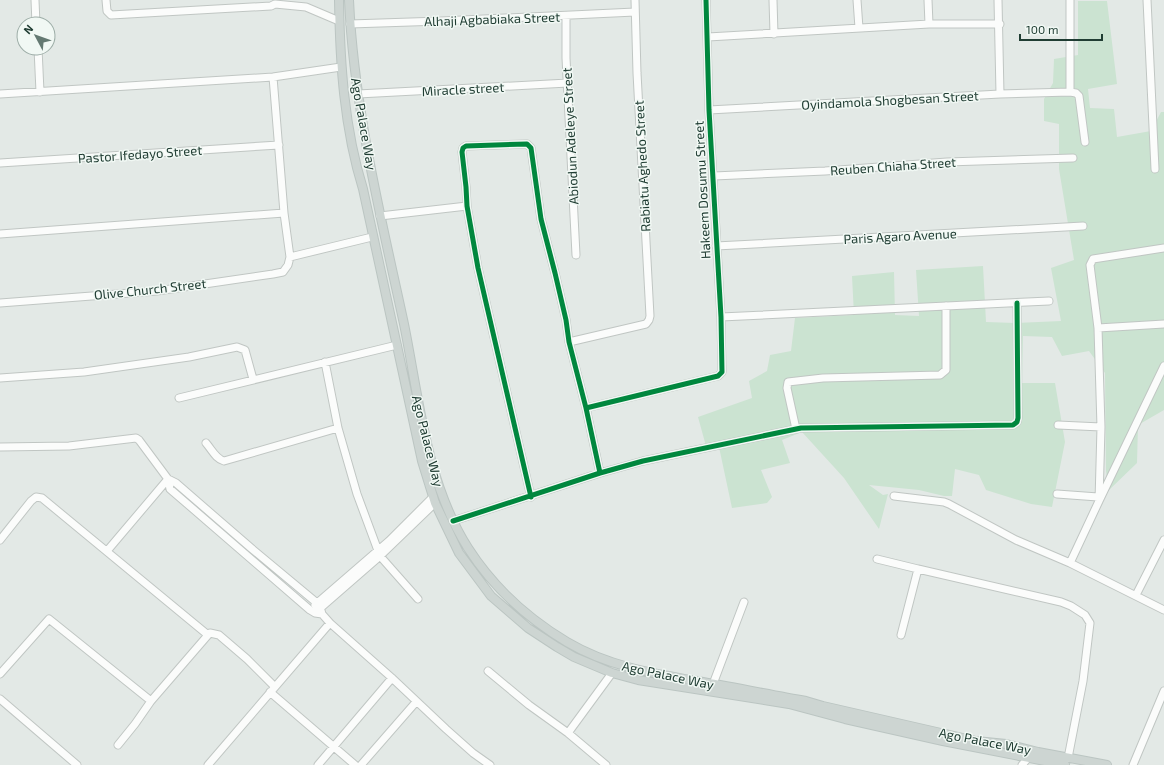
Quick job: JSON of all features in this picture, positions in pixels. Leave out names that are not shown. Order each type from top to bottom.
[{"type":"main road","name":"Ago Palace Way","points":[[339,0],[341,67],[355,161],[363,189],[372,237],[422,461],[434,500],[459,553],[491,596],[528,628],[557,647],[581,660],[612,673],[638,680],[789,704],[845,719],[1028,758],[1107,765]]},
{"type":"main road","name":"Ago Palace Way","points":[[349,0],[352,57],[367,150],[404,326],[417,400],[437,480],[454,521],[467,547],[488,576],[506,596],[536,622],[567,643],[598,657],[640,671],[806,701],[954,736],[1006,744],[1066,761]]},
{"type":"main road","points":[[353,148],[367,150]]},
{"type":"main road","points":[[355,161],[370,162]]},
{"type":"street","points":[[35,0],[36,16]]},
{"type":"street","points":[[106,0],[107,11],[110,15],[272,6],[275,4],[306,7],[340,21]]},
{"type":"street","name":"Rabiatu Aghedo Street","points":[[569,342],[646,324],[650,316],[634,12],[635,0]]},
{"type":"street","name":"Hakeem Dosumu Street","points":[[586,408],[718,376],[722,372],[721,317],[709,110],[706,0]]},
{"type":"street","points":[[773,0],[774,34]]},
{"type":"street","points":[[858,0],[859,28]]},
{"type":"street","points":[[928,0],[929,24]]},
{"type":"street","points":[[998,0],[1000,24],[1000,94]]},
{"type":"street","points":[[1070,0],[1070,92],[1076,93],[1079,96],[1085,142]]},
{"type":"street","points":[[1148,0],[1156,169]]},
{"type":"street","name":"Alhaji Agbabiaka Street","points":[[350,24],[634,12]]},
{"type":"street","name":"Abiodun Adeleye Street","points":[[566,16],[566,58],[576,255]]},
{"type":"street","points":[[708,37],[929,24],[1000,24]]},
{"type":"street","points":[[38,56],[40,92]]},
{"type":"street","points":[[0,94],[273,77],[341,67]]},
{"type":"street","points":[[273,77],[280,145],[284,213],[290,257],[372,237]]},
{"type":"street","name":"Miracle street","points":[[358,94],[568,83]]},
{"type":"street","name":"Oyindamola Shogbesan Street","points":[[709,110],[1000,94],[1070,92]]},
{"type":"street","points":[[531,496],[480,275],[467,206],[463,148],[466,146],[527,144],[531,148],[541,219],[558,286],[569,342],[586,408],[600,473]]},
{"type":"street","name":"Pastor Ifedayo Street","points":[[0,163],[280,145]]},
{"type":"street","name":"Reuben Chiaha Street","points":[[714,176],[825,171],[947,162],[1073,158]]},
{"type":"street","points":[[380,216],[467,206]]},
{"type":"street","points":[[0,234],[284,213]]},
{"type":"street","name":"Paris Agaro Avenue","points":[[716,246],[1084,226]]},
{"type":"street","points":[[1099,499],[1101,427],[1098,328],[1090,265],[1093,259],[1164,248]]},
{"type":"street","name":"Olive Church Street","points":[[0,303],[157,291],[273,274],[283,272],[288,265],[290,257]]},
{"type":"street","points":[[721,317],[1049,301]]},
{"type":"street","points":[[454,521],[600,473],[642,461],[796,429],[1013,424],[1017,422],[1018,418],[1017,303]]},
{"type":"street","points":[[796,429],[787,388],[788,382],[823,378],[940,375],[944,373],[946,370],[946,306]]},
{"type":"street","points":[[1098,328],[1164,324]]},
{"type":"street","points":[[179,398],[397,345]]},
{"type":"street","points":[[0,378],[84,372],[189,357],[237,347],[245,350],[254,379]]},
{"type":"street","points":[[325,362],[338,428],[357,494],[379,553],[418,599]]},
{"type":"street","points":[[1070,563],[1099,499],[1164,366]]},
{"type":"street","points":[[1058,425],[1101,427]]},
{"type":"street","points":[[206,443],[220,460],[224,461],[338,428]]},
{"type":"street","points":[[0,448],[69,446],[136,438],[168,479],[176,483],[251,548],[416,702],[473,753],[490,765]]},
{"type":"street","points":[[107,551],[168,479]]},
{"type":"street","points":[[1057,494],[1099,499]]},
{"type":"street","points":[[894,496],[944,502],[1016,540],[1070,563],[1164,610]]},
{"type":"street","points":[[0,540],[32,500],[36,497],[42,498],[208,635]]},
{"type":"street","points":[[317,609],[379,553],[434,500]]},
{"type":"street","points":[[1136,596],[1164,540]]},
{"type":"street","points":[[877,560],[1061,602],[1071,606],[1088,618],[1090,623],[1086,657],[1066,761]]},
{"type":"street","points":[[901,635],[918,570]]},
{"type":"street","points":[[714,684],[744,602]]},
{"type":"street","points":[[0,674],[49,619],[151,701]]},
{"type":"street","points":[[208,765],[330,622]]},
{"type":"street","points":[[118,745],[151,701],[210,633],[219,635],[248,659],[272,689],[355,765]]},
{"type":"street","points":[[488,671],[529,705],[568,733],[606,765]]},
{"type":"street","points":[[568,733],[612,673]]},
{"type":"street","points":[[318,765],[392,678]]},
{"type":"street","points":[[1133,765],[1164,691]]},
{"type":"street","points":[[0,699],[77,765]]},
{"type":"street","points":[[361,765],[416,702]]},
{"type":"street","points":[[1022,765],[1028,758]]},
{"type":"green space","points":[[1078,1],[1107,1],[1117,84],[1088,89],[1090,108],[1114,109],[1117,137],[1151,131],[1161,112],[1164,112],[1164,410],[1138,425],[1137,463],[1109,490],[1106,471],[1105,373],[1089,351],[1062,356],[1052,337],[1023,336],[1022,383],[1055,383],[1065,442],[1052,507],[1031,504],[986,490],[979,475],[955,469],[952,496],[944,496],[919,490],[869,485],[883,495],[888,494],[879,529],[844,478],[802,432],[782,440],[790,463],[761,470],[772,497],[767,503],[732,508],[719,447],[706,446],[698,417],[752,398],[749,381],[767,371],[770,355],[791,351],[795,318],[854,315],[852,276],[894,272],[895,315],[919,316],[916,270],[983,266],[986,322],[1015,323],[1061,321],[1051,268],[1074,260],[1059,169],[1059,124],[1044,121],[1044,99],[1053,83],[1054,59],[1078,55]]},
{"type":"cycle path","points":[[586,408],[718,376],[722,372],[721,317],[709,110],[706,0]]},
{"type":"cycle path","points":[[531,497],[478,268],[467,206],[462,152],[463,148],[466,146],[527,144],[531,148],[541,219],[566,320],[569,342],[586,408],[600,473]]},
{"type":"cycle path","points":[[453,521],[600,473],[643,461],[801,428],[1013,425],[1017,422],[1018,418],[1017,303]]}]
